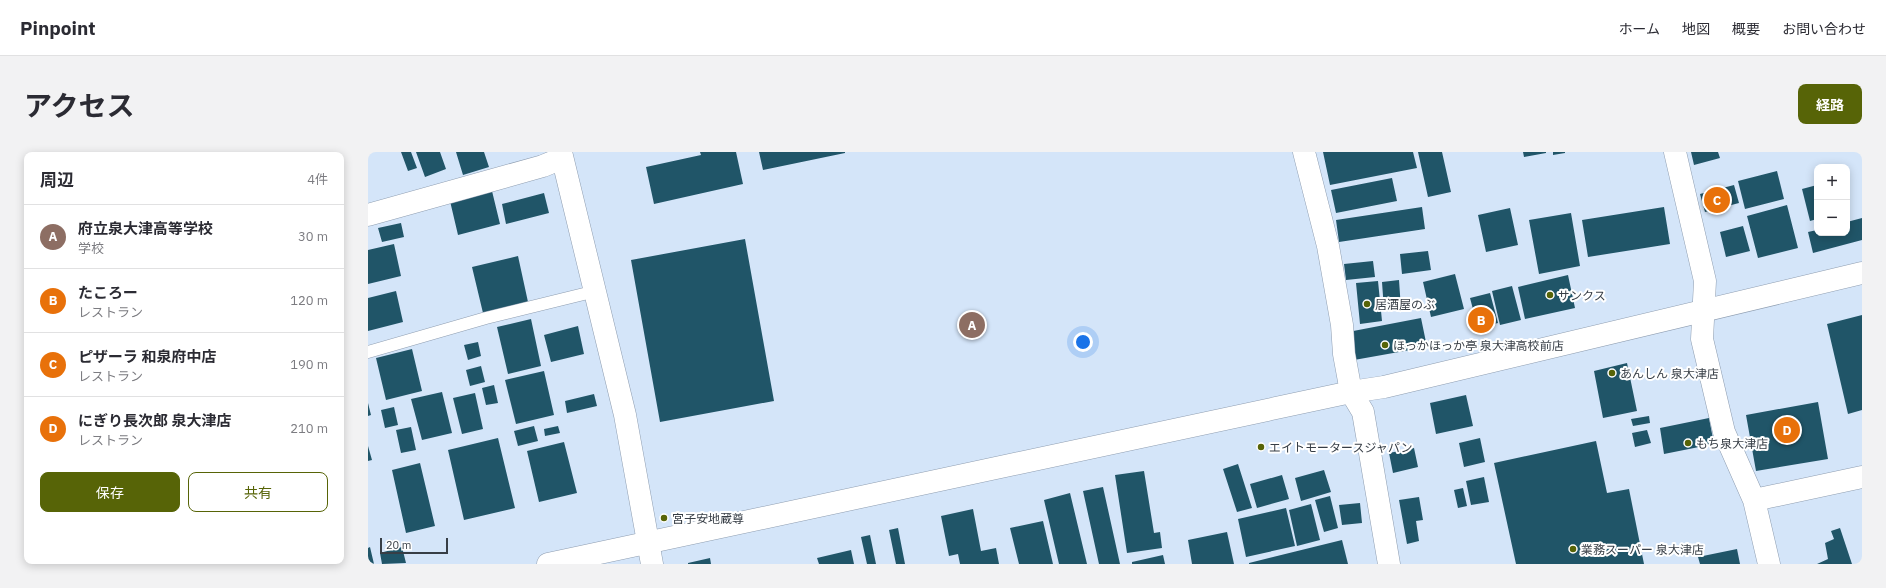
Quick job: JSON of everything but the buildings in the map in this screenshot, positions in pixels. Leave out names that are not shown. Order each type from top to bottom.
[{"type":"street","points":[[1304,152],[1328,246],[1342,325],[1344,354],[1351,392],[1363,412],[1389,564]]},
{"type":"street","points":[[1675,152],[1705,281],[1702,340],[1724,432],[1754,500],[1769,564]]},
{"type":"street","points":[[368,215],[543,166],[562,155],[625,415],[650,554]]},
{"type":"street","points":[[548,564],[650,554],[1351,392],[1384,387],[1862,273]]},
{"type":"street","points":[[1754,500],[1862,477]]},
{"type":"lane","points":[[368,352],[486,318],[596,291]]},
{"type":"place","name":"ピザーラ 和泉府中店","points":[[1717,200]]},
{"type":"place","name":"サンクス","points":[[1550,295]]},
{"type":"place","name":"居酒屋のぶ","points":[[1367,304]]},
{"type":"place","name":"たころー","points":[[1481,320]]},
{"type":"place","name":"府立泉大津高等学校","points":[[972,325]]},
{"type":"place","name":"ほっかほっか亭 泉大津高校前店","points":[[1385,345]]},
{"type":"place","name":"あんしん 泉大津店","points":[[1612,373]]},
{"type":"place","name":"にぎり長次郎 泉大津店","points":[[1787,430]]},
{"type":"place","name":"もち泉大津店","points":[[1688,443]]},
{"type":"place","name":"エイトモータースジャパン","points":[[1261,447]]},
{"type":"place","name":"宮子安地蔵尊","points":[[664,518]]},
{"type":"place","name":"業務スーパー 泉大津店","points":[[1573,549]]}]
